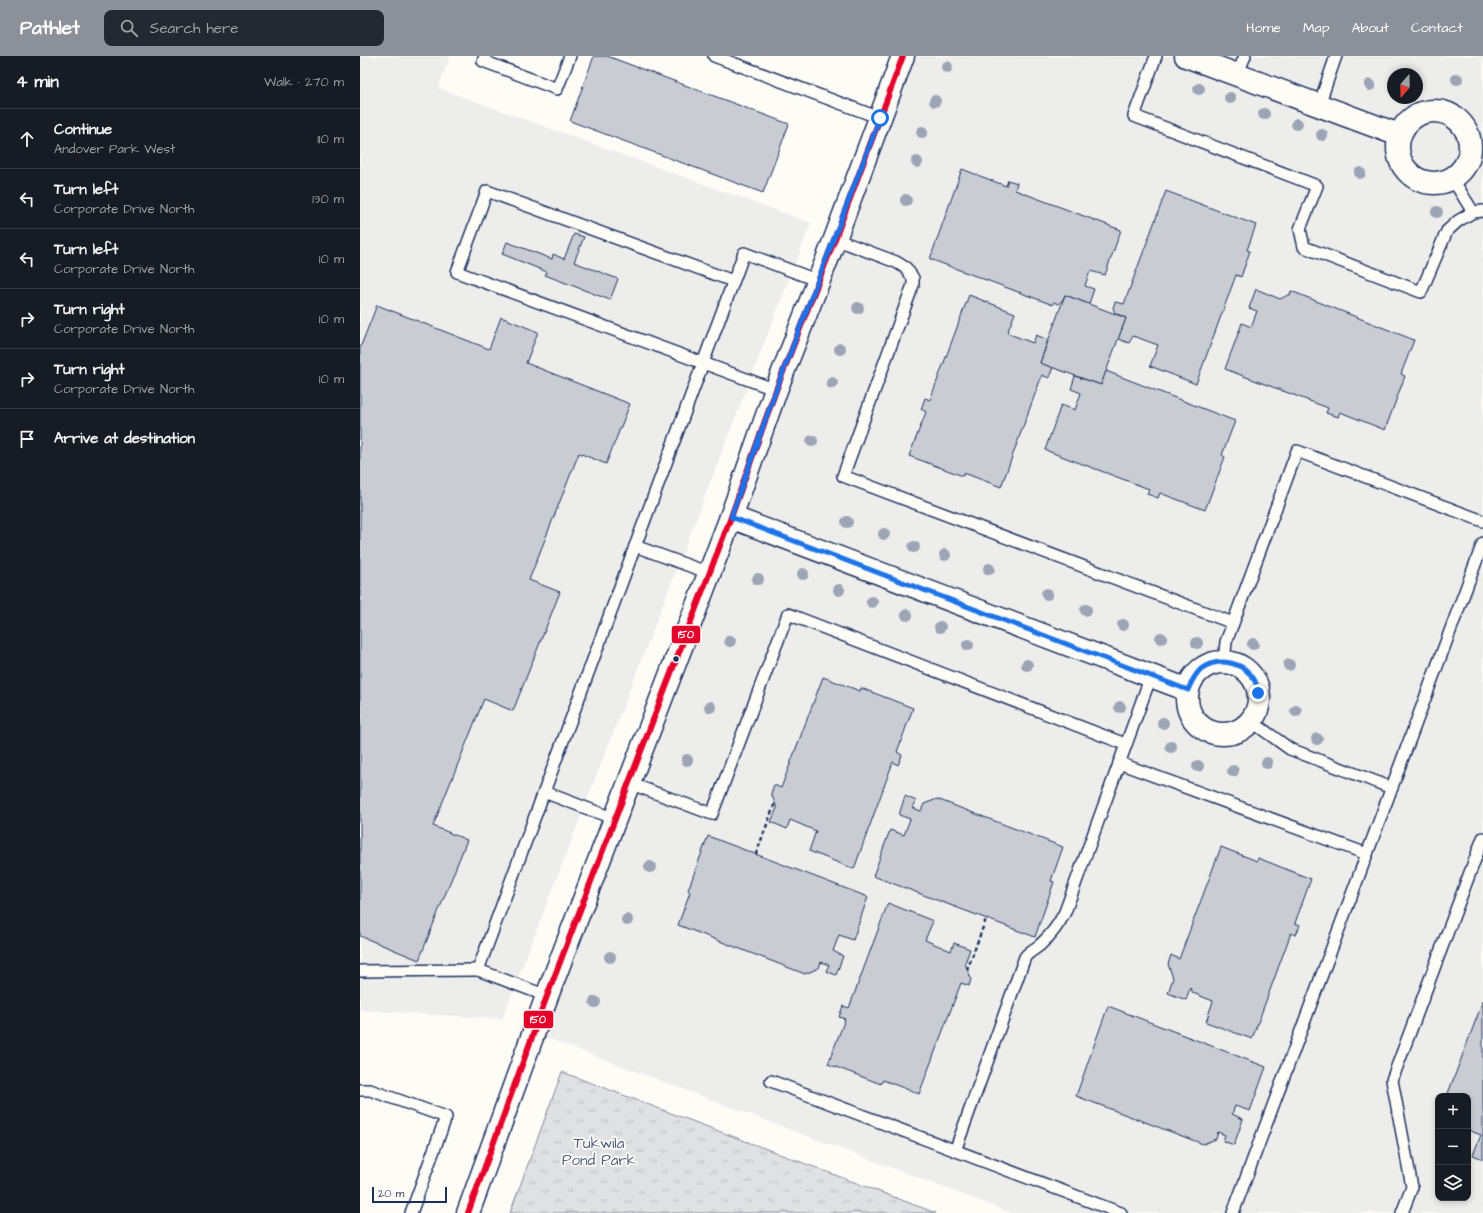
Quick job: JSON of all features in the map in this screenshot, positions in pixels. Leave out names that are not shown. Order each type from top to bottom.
[{"type":"street","points":[[468,1213],[547,996],[731,517],[776,390],[904,56]]},
{"type":"street","points":[[1186,56],[1241,65],[1319,105],[1399,135]]},
{"type":"street","points":[[1439,111],[1450,115],[1460,123],[1467,133],[1470,145],[1469,157],[1464,168],[1452,178],[1445,182],[1434,184],[1422,182],[1412,177],[1404,168],[1399,158],[1397,146],[1399,135],[1406,124],[1415,116],[1426,112],[1439,111]]},
{"type":"street","points":[[731,517],[1188,690]]},
{"type":"street","points":[[1224,662],[1236,665],[1247,671],[1255,681],[1258,693],[1258,705],[1255,716],[1247,725],[1238,731],[1227,734],[1215,734],[1204,730],[1190,713],[1187,701],[1188,690],[1192,679],[1201,669],[1212,664],[1224,662]]},
{"type":"lane","points":[[485,56],[483,61],[557,89],[570,56]]},
{"type":"lane","points":[[714,56],[880,118]]},
{"type":"lane","points":[[1156,56],[1134,116],[1317,186],[1300,229],[1304,247],[1421,292],[1446,231],[1458,221],[1478,211],[1452,178]]},
{"type":"lane","points":[[1319,105],[1336,56]]},
{"type":"lane","points":[[733,282],[487,191],[457,272],[776,390]]},
{"type":"lane","points":[[835,239],[896,262],[906,268],[913,278],[913,285],[843,476],[1234,623]]},
{"type":"lane","points":[[478,970],[744,253],[819,281]]},
{"type":"lane","points":[[1224,662],[1226,642],[1297,451],[1483,521]]},
{"type":"lane","points":[[1233,1213],[1483,543]]},
{"type":"lane","points":[[635,546],[709,574]]},
{"type":"lane","points":[[629,783],[712,814],[788,614],[1126,744]]},
{"type":"lane","points":[[955,1151],[1025,957],[1029,951],[1042,944],[1058,926],[1065,912],[1151,676]]},
{"type":"lane","points":[[1251,721],[1290,750],[1392,788]]},
{"type":"lane","points":[[1119,763],[1367,854]]},
{"type":"lane","points":[[544,792],[616,818]]},
{"type":"lane","points":[[1402,1213],[1412,1187],[1392,1080],[1483,838]]},
{"type":"lane","points":[[360,971],[478,970],[547,996]]},
{"type":"lane","points":[[771,1082],[1121,1213]]},
{"type":"lane","points":[[360,1090],[370,1090],[446,1117],[411,1213]]},
{"type":"path","points":[[756,854],[775,803]]},
{"type":"path","points":[[967,970],[986,918]]},
{"type":"shaded area","points":[[360,56],[450,56],[438,88],[811,223],[502,1019],[360,1010]]},
{"type":"shaded area","points":[[903,56],[1483,56],[1483,1213],[1012,1213],[534,1033]]},
{"type":"green space","name":"Tukwila Pond Park","points":[[562,1072],[936,1213],[510,1213]]},
{"type":"building","points":[[594,56],[607,56],[789,124],[763,193],[570,121]]},
{"type":"building","points":[[962,169],[1006,186],[1008,180],[1017,183],[1015,190],[1121,230],[1105,275],[1090,271],[1085,286],[1094,289],[1089,304],[1065,295],[1062,301],[1058,304],[1054,302],[1053,305],[930,259]]},
{"type":"building","points":[[1166,191],[1256,225],[1247,250],[1250,251],[1241,277],[1236,275],[1196,384],[1150,366],[1158,345],[1133,336],[1129,343],[1118,339],[1126,318],[1115,313],[1113,308],[1115,302],[1124,304]]},
{"type":"building","points":[[574,234],[584,237],[574,262],[618,279],[610,300],[545,275],[547,272],[502,254],[507,242],[552,259],[553,254],[564,259]]},
{"type":"building","points":[[1256,289],[1280,299],[1290,295],[1291,291],[1414,340],[1401,374],[1405,376],[1385,430],[1340,412],[1338,417],[1326,413],[1328,408],[1225,369],[1242,323],[1251,327],[1257,311],[1249,308]]},
{"type":"building","points":[[969,295],[1015,313],[1007,333],[1033,343],[1036,335],[1048,340],[1040,363],[1053,367],[1049,378],[1042,375],[1001,487],[964,473],[963,476],[909,456],[926,412],[921,409],[925,398],[930,400]]},
{"type":"building","points":[[1065,295],[1126,318],[1101,385],[1040,363]]},
{"type":"building","points":[[377,305],[489,349],[501,317],[538,332],[526,363],[630,404],[606,464],[579,453],[529,580],[560,592],[513,711],[484,699],[433,826],[467,840],[419,960],[360,936],[360,348]]},
{"type":"building","points":[[1106,371],[1235,421],[1222,455],[1225,457],[1205,510],[1160,493],[1158,498],[1147,494],[1149,489],[1045,450],[1061,405],[1075,410],[1081,393],[1071,389],[1075,376],[1101,385]]},
{"type":"building","points":[[823,677],[860,691],[861,688],[913,708],[897,752],[902,755],[898,765],[893,762],[854,869],[809,851],[816,831],[790,820],[787,829],[771,822],[777,808],[771,793],[774,785],[781,788]]},
{"type":"building","points":[[905,796],[916,801],[913,808],[921,811],[924,804],[937,799],[1063,847],[1051,881],[1054,882],[1035,937],[873,876],[890,830],[904,835],[910,819],[899,815]]},
{"type":"building","points":[[708,836],[868,897],[853,940],[839,935],[833,951],[843,956],[836,975],[826,971],[829,965],[821,962],[819,968],[805,974],[678,925],[690,892],[688,890]]},
{"type":"building","points":[[1221,847],[1257,861],[1258,858],[1311,879],[1295,923],[1300,925],[1296,935],[1291,933],[1252,1039],[1206,1022],[1213,1001],[1193,993],[1190,988],[1186,1000],[1168,993],[1173,978],[1168,964],[1171,955],[1179,959]]},
{"type":"building","points":[[888,903],[933,921],[925,940],[951,951],[954,943],[970,949],[965,963],[971,979],[969,986],[961,983],[919,1094],[883,1080],[881,1084],[828,1064],[845,1019],[839,1017],[843,1006],[849,1008]]},
{"type":"building","points":[[1483,1001],[1483,1159],[1473,1155],[1481,1135],[1471,1131],[1471,1093],[1448,1093]]},
{"type":"building","points":[[1108,1006],[1266,1067],[1250,1111],[1235,1106],[1232,1114],[1243,1119],[1234,1145],[1223,1141],[1225,1135],[1218,1132],[1216,1139],[1203,1144],[1076,1096]]},
{"type":"transit line","name":"150","points":[[468,1213],[547,996],[731,517],[776,390],[835,239],[903,56]]},
{"type":"route","points":[[880,118],[776,390],[731,517],[1188,690],[1192,679],[1201,669],[1212,664],[1224,662],[1236,665],[1247,671],[1255,681],[1258,693]]}]
